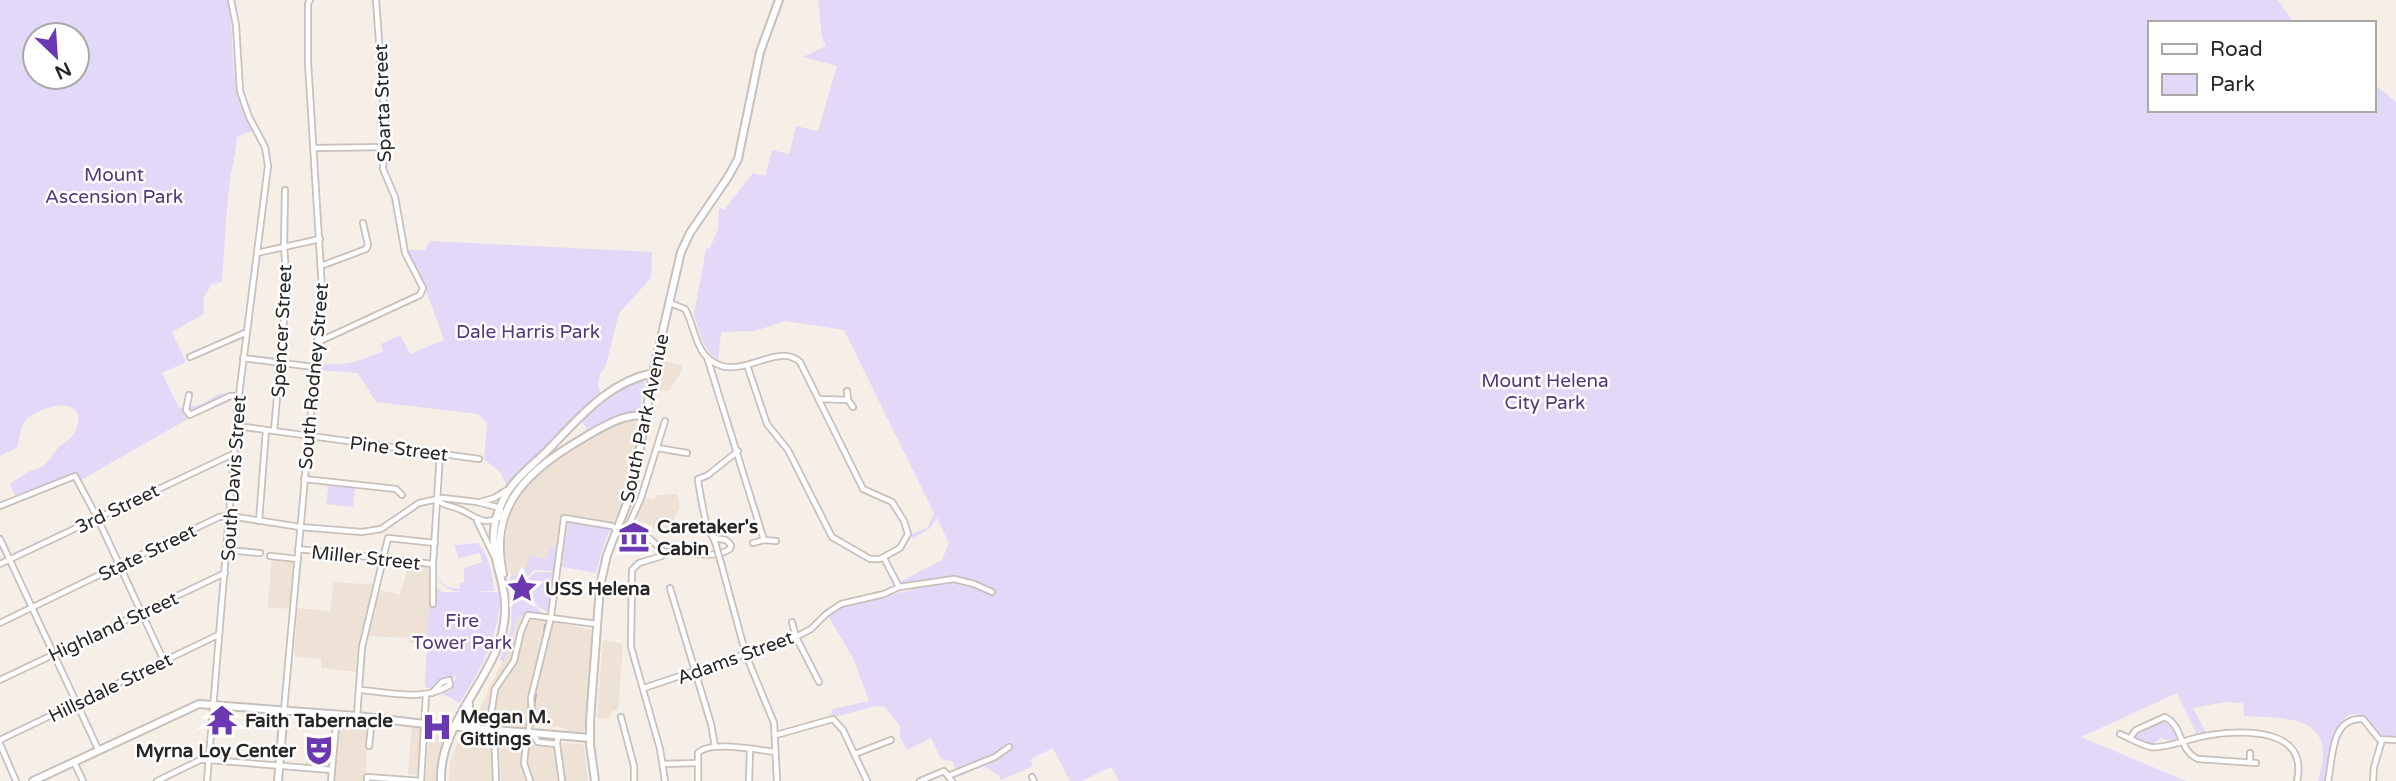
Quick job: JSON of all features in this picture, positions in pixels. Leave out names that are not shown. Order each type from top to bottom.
[{"type":"street","name":"South Davis Street","points":[[207,781],[239,396],[267,157],[240,90],[236,24],[231,0]]},
{"type":"street","name":"South Rodney Street","points":[[285,710],[322,289],[307,31],[310,0]]},
{"type":"street","name":"Sparta Street","points":[[317,342],[420,295],[423,288],[405,253],[395,197],[383,169],[386,147],[376,0]]},
{"type":"street","name":"South Park Avenue","points":[[595,781],[590,738],[603,571],[633,488],[653,373],[681,252],[686,239],[729,177],[738,159],[760,52],[779,0]]},
{"type":"street","points":[[315,148],[386,147]]},
{"type":"street","name":"Spencer Street","points":[[274,431],[287,286],[284,247],[285,190]]},
{"type":"street","points":[[321,266],[366,249],[368,245],[363,223]]},
{"type":"street","points":[[257,253],[320,239]]},
{"type":"street","points":[[670,303],[685,309],[707,357],[764,540]]},
{"type":"street","points":[[190,357],[248,331]]},
{"type":"street","points":[[707,357],[721,366],[747,365],[779,356],[794,357],[802,366],[863,489],[892,502],[904,521],[908,534],[900,548],[884,558],[870,559],[832,537],[788,450],[766,422],[747,365]]},
{"type":"street","points":[[243,358],[314,367]]},
{"type":"street","points":[[717,385],[717,374],[721,366]]},
{"type":"street","points":[[477,502],[500,495],[510,487],[598,400],[629,380],[653,373]]},
{"type":"street","points":[[847,391],[848,400],[853,407]]},
{"type":"street","points":[[189,395],[186,410],[190,415],[230,396],[239,396]]},
{"type":"street","points":[[819,399],[848,400]]},
{"type":"street","points":[[477,520],[496,520],[504,514],[523,482],[552,457],[600,428],[625,417],[646,416]]},
{"type":"street","points":[[629,530],[664,421]]},
{"type":"street","name":"Pine Street","points":[[237,426],[479,458]]},
{"type":"street","points":[[259,521],[265,430]]},
{"type":"street","points":[[657,448],[687,453]]},
{"type":"street","points":[[738,451],[708,475],[698,479],[697,484],[703,500],[707,527],[714,540],[746,655],[774,723],[777,781]]},
{"type":"street","name":"3rd Street","points":[[0,564],[235,453]]},
{"type":"street","points":[[433,604],[440,453]]},
{"type":"street","points":[[0,506],[75,476],[164,661]]},
{"type":"street","points":[[304,479],[396,489],[402,495]]},
{"type":"street","points":[[441,781],[445,750],[499,644],[505,610],[500,546],[510,487]]},
{"type":"street","points":[[438,500],[443,498],[477,502],[504,514]]},
{"type":"street","points":[[438,500],[443,505],[463,510],[477,520],[493,555],[503,589]]},
{"type":"street","name":"State Street","points":[[0,623],[219,517],[230,516],[300,527],[375,531],[419,503],[438,500]]},
{"type":"street","points":[[530,781],[524,760],[530,733],[531,698],[550,618],[564,518],[612,526],[621,532],[629,530],[649,538],[664,552],[710,555],[730,549],[731,545],[726,540],[714,540]]},
{"type":"street","points":[[493,555],[496,520]]},
{"type":"street","points":[[357,716],[362,647],[385,558],[386,541],[390,536],[435,543]]},
{"type":"street","points":[[0,539],[98,749]]},
{"type":"street","points":[[753,543],[776,541]]},
{"type":"street","points":[[227,550],[260,553]]},
{"type":"street","name":"Miller Street","points":[[299,550],[433,564]]},
{"type":"street","points":[[664,552],[653,560],[639,563],[632,570],[631,647],[644,688],[665,781]]},
{"type":"street","name":"Miller Street","points":[[270,556],[298,559]]},
{"type":"street","points":[[884,558],[899,587]]},
{"type":"street","name":"Highland Street","points":[[0,680],[225,573]]},
{"type":"street","name":"Adams Street","points":[[644,688],[796,636],[811,629],[841,604],[884,594],[899,587],[954,579],[992,592]]},
{"type":"street","points":[[670,587],[715,746]]},
{"type":"street","points":[[496,781],[492,728],[495,689],[514,661],[528,615],[597,624]]},
{"type":"street","points":[[792,622],[819,682]]},
{"type":"street","name":"Hillsdale Street","points":[[0,742],[219,634]]},
{"type":"street","points":[[360,690],[426,695],[432,693]]},
{"type":"street","points":[[367,779],[421,781],[426,695]]},
{"type":"street","points":[[469,703],[469,718],[477,727]]},
{"type":"street","points":[[33,781],[191,706],[213,704],[590,738]]},
{"type":"street","points":[[278,781],[285,710]]},
{"type":"street","points":[[331,781],[337,714]]},
{"type":"street","points":[[369,746],[372,717]]},
{"type":"street","points":[[621,717],[634,766],[634,781]]},
{"type":"street","points":[[2130,738],[2136,730],[2165,717],[2172,722],[2188,753],[2198,760],[2253,762],[2250,753]]},
{"type":"street","points":[[776,735],[833,719],[843,730],[867,781]]},
{"type":"street","points":[[2328,781],[2337,734],[2341,726],[2349,720],[2362,719],[2382,740],[2396,740]]},
{"type":"street","points":[[530,733],[538,742],[557,744]]},
{"type":"street","points":[[2120,734],[2152,747],[2210,735],[2240,733],[2280,739],[2292,748],[2297,757],[2297,781]]},
{"type":"street","points":[[558,735],[562,781]]},
{"type":"street","points":[[855,754],[891,740]]},
{"type":"street","points":[[2373,781],[2382,740]]},
{"type":"street","points":[[0,742],[16,781]]},
{"type":"street","points":[[698,781],[697,763],[701,750],[715,746],[775,752]]},
{"type":"street","points":[[920,781],[949,776],[995,757],[1009,747]]},
{"type":"street","points":[[749,781],[750,749]]},
{"type":"street","points":[[157,781],[200,760],[332,770]]},
{"type":"street","points":[[74,761],[83,781]]},
{"type":"street","points":[[663,764],[697,763]]},
{"type":"shaded area","points":[[661,361],[683,365],[669,391],[656,390]]},
{"type":"shaded area","points":[[629,418],[634,419],[638,425],[636,456],[629,488],[611,527],[568,525],[561,572],[521,571],[512,576],[507,565],[505,542],[511,512],[522,491],[543,468],[558,457],[601,430]]},
{"type":"shaded area","points":[[677,494],[680,508],[663,537],[651,525],[638,522],[637,516],[645,497],[654,500],[657,495]]},
{"type":"shaded area","points":[[275,559],[294,561],[290,609],[268,607],[271,565]]},
{"type":"shaded area","points":[[409,564],[430,567],[429,643],[409,643],[409,638],[369,636],[380,590],[400,595]]},
{"type":"shaded area","points":[[334,582],[376,585],[359,652],[358,672],[321,668],[321,659],[294,656],[298,608],[330,611]]},
{"type":"shaded area","points":[[533,617],[592,630],[585,728],[582,732],[568,732],[566,728],[538,725],[532,728],[474,722],[508,652],[518,618]]},
{"type":"shaded area","points":[[603,640],[623,644],[618,711],[612,711],[610,719],[597,718]]},
{"type":"shaded area","points":[[340,719],[369,723],[365,781],[333,781]]},
{"type":"shaded area","points":[[412,726],[421,727],[423,730],[418,775],[408,774]]},
{"type":"shaded area","points":[[439,730],[443,740],[438,759],[437,781],[425,781],[429,731]]},
{"type":"shaded area","points":[[461,734],[493,736],[495,781],[449,781],[450,762]]},
{"type":"shaded area","points":[[499,736],[529,739],[542,747],[552,748],[563,743],[582,744],[588,781],[501,781]]},
{"type":"shaded area","points":[[308,740],[333,743],[330,766],[305,764]]},
{"type":"green space","name":"Mount Ascension Park","points":[[0,0],[228,0],[236,85],[243,111],[254,130],[237,137],[229,186],[222,282],[212,284],[203,298],[204,314],[172,332],[186,362],[162,373],[179,408],[200,405],[219,394],[236,393],[234,400],[186,420],[81,480],[75,473],[15,496],[10,484],[43,466],[75,433],[78,419],[76,411],[61,406],[41,410],[32,415],[22,426],[18,447],[0,456]]},
{"type":"green space","name":"Mount Helena City Park","points":[[818,0],[2278,0],[2293,21],[2148,21],[2148,112],[2375,112],[2375,85],[2396,102],[2396,738],[2384,738],[2366,718],[2355,714],[2346,717],[2331,748],[2326,781],[2318,781],[2323,757],[2321,741],[2315,731],[2306,724],[2281,718],[2244,716],[2243,703],[2226,702],[2193,708],[2207,734],[2197,735],[2177,693],[2081,737],[2186,781],[1119,781],[1111,767],[1082,781],[1070,781],[1053,748],[1031,759],[1033,766],[1001,780],[984,766],[960,776],[952,761],[941,759],[931,738],[907,750],[900,737],[900,726],[885,707],[876,706],[835,717],[831,714],[833,709],[869,701],[853,658],[828,616],[839,607],[911,590],[910,586],[899,582],[942,560],[949,543],[937,518],[929,529],[912,539],[912,534],[928,527],[934,513],[844,330],[785,321],[755,331],[721,332],[718,362],[705,347],[694,315],[706,249],[710,248],[718,229],[719,207],[724,210],[753,173],[765,176],[772,150],[789,154],[796,126],[818,131],[837,66],[803,57],[826,46],[822,38]]},
{"type":"green space","name":"Dale Harris Park","points":[[430,241],[652,252],[651,278],[619,313],[606,365],[600,374],[598,386],[601,395],[576,416],[507,487],[501,473],[484,459],[487,423],[478,414],[376,402],[358,373],[318,370],[319,363],[337,364],[367,358],[383,351],[381,344],[400,335],[410,354],[444,340],[425,288],[407,250],[425,250]]},
{"type":"green space","points":[[645,378],[640,410],[611,420],[573,441],[587,428],[579,418],[627,383]]},
{"type":"green space","points":[[329,484],[355,487],[353,507],[326,504]]},
{"type":"green space","points":[[571,522],[611,527],[596,573],[562,567],[568,525]]},
{"type":"green space","points":[[477,543],[487,558],[494,591],[462,592],[447,588],[437,577],[447,587],[459,589],[460,583],[464,582],[464,568],[482,562],[480,553],[459,558],[454,545]]},
{"type":"green space","points":[[550,546],[557,548],[554,571],[536,569],[511,588],[510,577],[526,568],[530,556],[547,559]]},
{"type":"green space","points":[[536,572],[556,572],[547,612],[538,607],[526,590],[528,579]]},
{"type":"green space","name":"Fire Tower Park","points":[[436,587],[442,592],[500,594],[493,637],[482,664],[460,703],[434,693],[450,690],[457,676],[442,679],[431,688],[426,688],[425,684],[429,610],[431,606],[435,606]]},
{"type":"green space","points":[[512,592],[525,595],[544,615],[529,613],[518,618],[504,662],[500,660],[511,628]]},
{"type":"green space","points":[[2165,720],[2171,722],[2177,735],[2175,740],[2161,738],[2151,745],[2136,738],[2137,732]]},
{"type":"waterway","points":[[544,632],[545,625]]},
{"type":"waterway","points":[[544,654],[547,642]]},
{"type":"waterway","points":[[534,706],[536,694]]},
{"type":"waterway","points":[[528,715],[529,704]]},
{"type":"place","name":"Caretaker's Cabin","points":[[634,537]]},
{"type":"place","name":"USS Helena","points":[[522,588]]},
{"type":"place","name":"Faith Tabernacle","points":[[222,720]]},
{"type":"place","name":"Megan M. Gittings","points":[[437,727]]},
{"type":"place","name":"Myrna Loy Center","points":[[319,750]]}]
